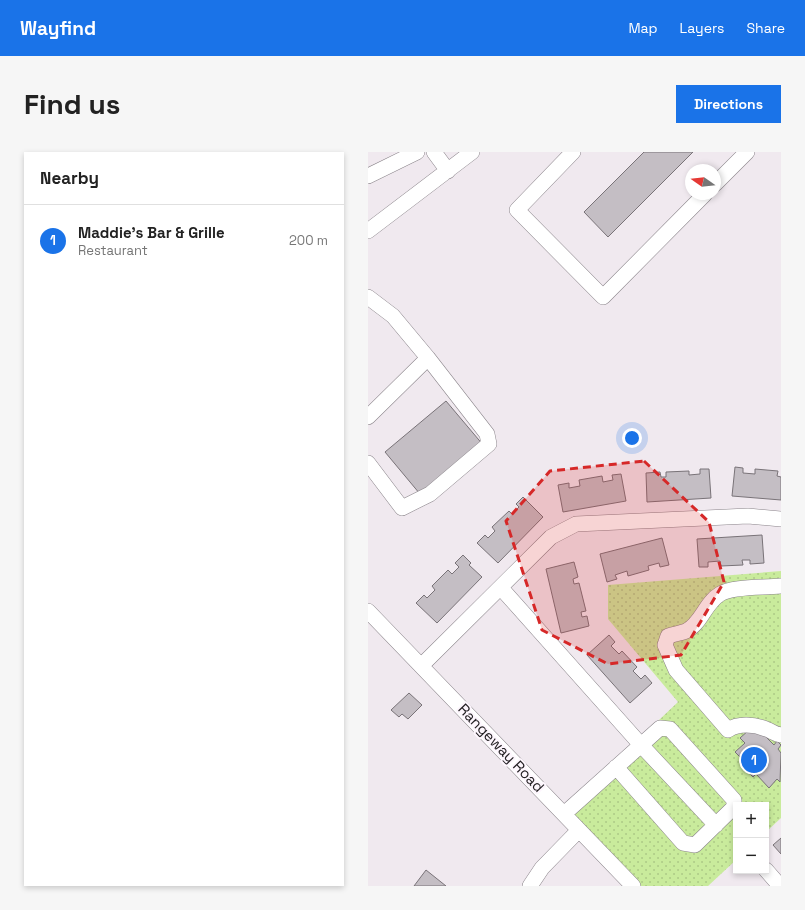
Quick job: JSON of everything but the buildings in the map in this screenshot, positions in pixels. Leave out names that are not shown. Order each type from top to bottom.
[{"type":"street","points":[[368,176],[417,152]]},
{"type":"street","points":[[434,152],[448,171]]},
{"type":"street","points":[[368,231],[472,152]]},
{"type":"street","points":[[573,152],[517,210],[603,296],[699,200]]},
{"type":"street","points":[[721,178],[747,152]]},
{"type":"street","points":[[368,297],[393,316],[428,358],[488,434],[490,444],[430,494],[402,508],[368,462]]},
{"type":"street","points":[[368,417],[428,358]]},
{"type":"street","points":[[422,665],[501,588],[551,536],[576,524],[748,516],[781,519]]},
{"type":"street","points":[[781,586],[738,589],[721,593],[710,602],[697,620],[687,630],[668,636],[665,645],[680,676],[728,730],[732,727],[749,725],[758,726],[774,734],[781,735]]},
{"type":"street","points":[[501,588],[641,745],[716,825]]},
{"type":"street","name":"Rangeway Road","points":[[368,611],[422,665],[632,886]]},
{"type":"street","points":[[564,814],[616,767],[660,728],[670,729],[734,800],[734,807],[695,845],[683,843],[616,767]]},
{"type":"street","points":[[530,886],[542,868],[579,830]]},
{"type":"street","points":[[769,873],[780,886]]},
{"type":"highlighted area","points":[[644,461],[709,522],[724,582],[681,655],[608,664],[542,630],[506,521],[550,471]]},
{"type":"green space","points":[[781,571],[781,818],[769,829],[769,802],[733,802],[733,863],[708,886],[640,886],[565,809],[678,702],[608,619],[608,585]]},
{"type":"place","name":"Maddie's Bar & Grille","points":[[754,760]]}]
